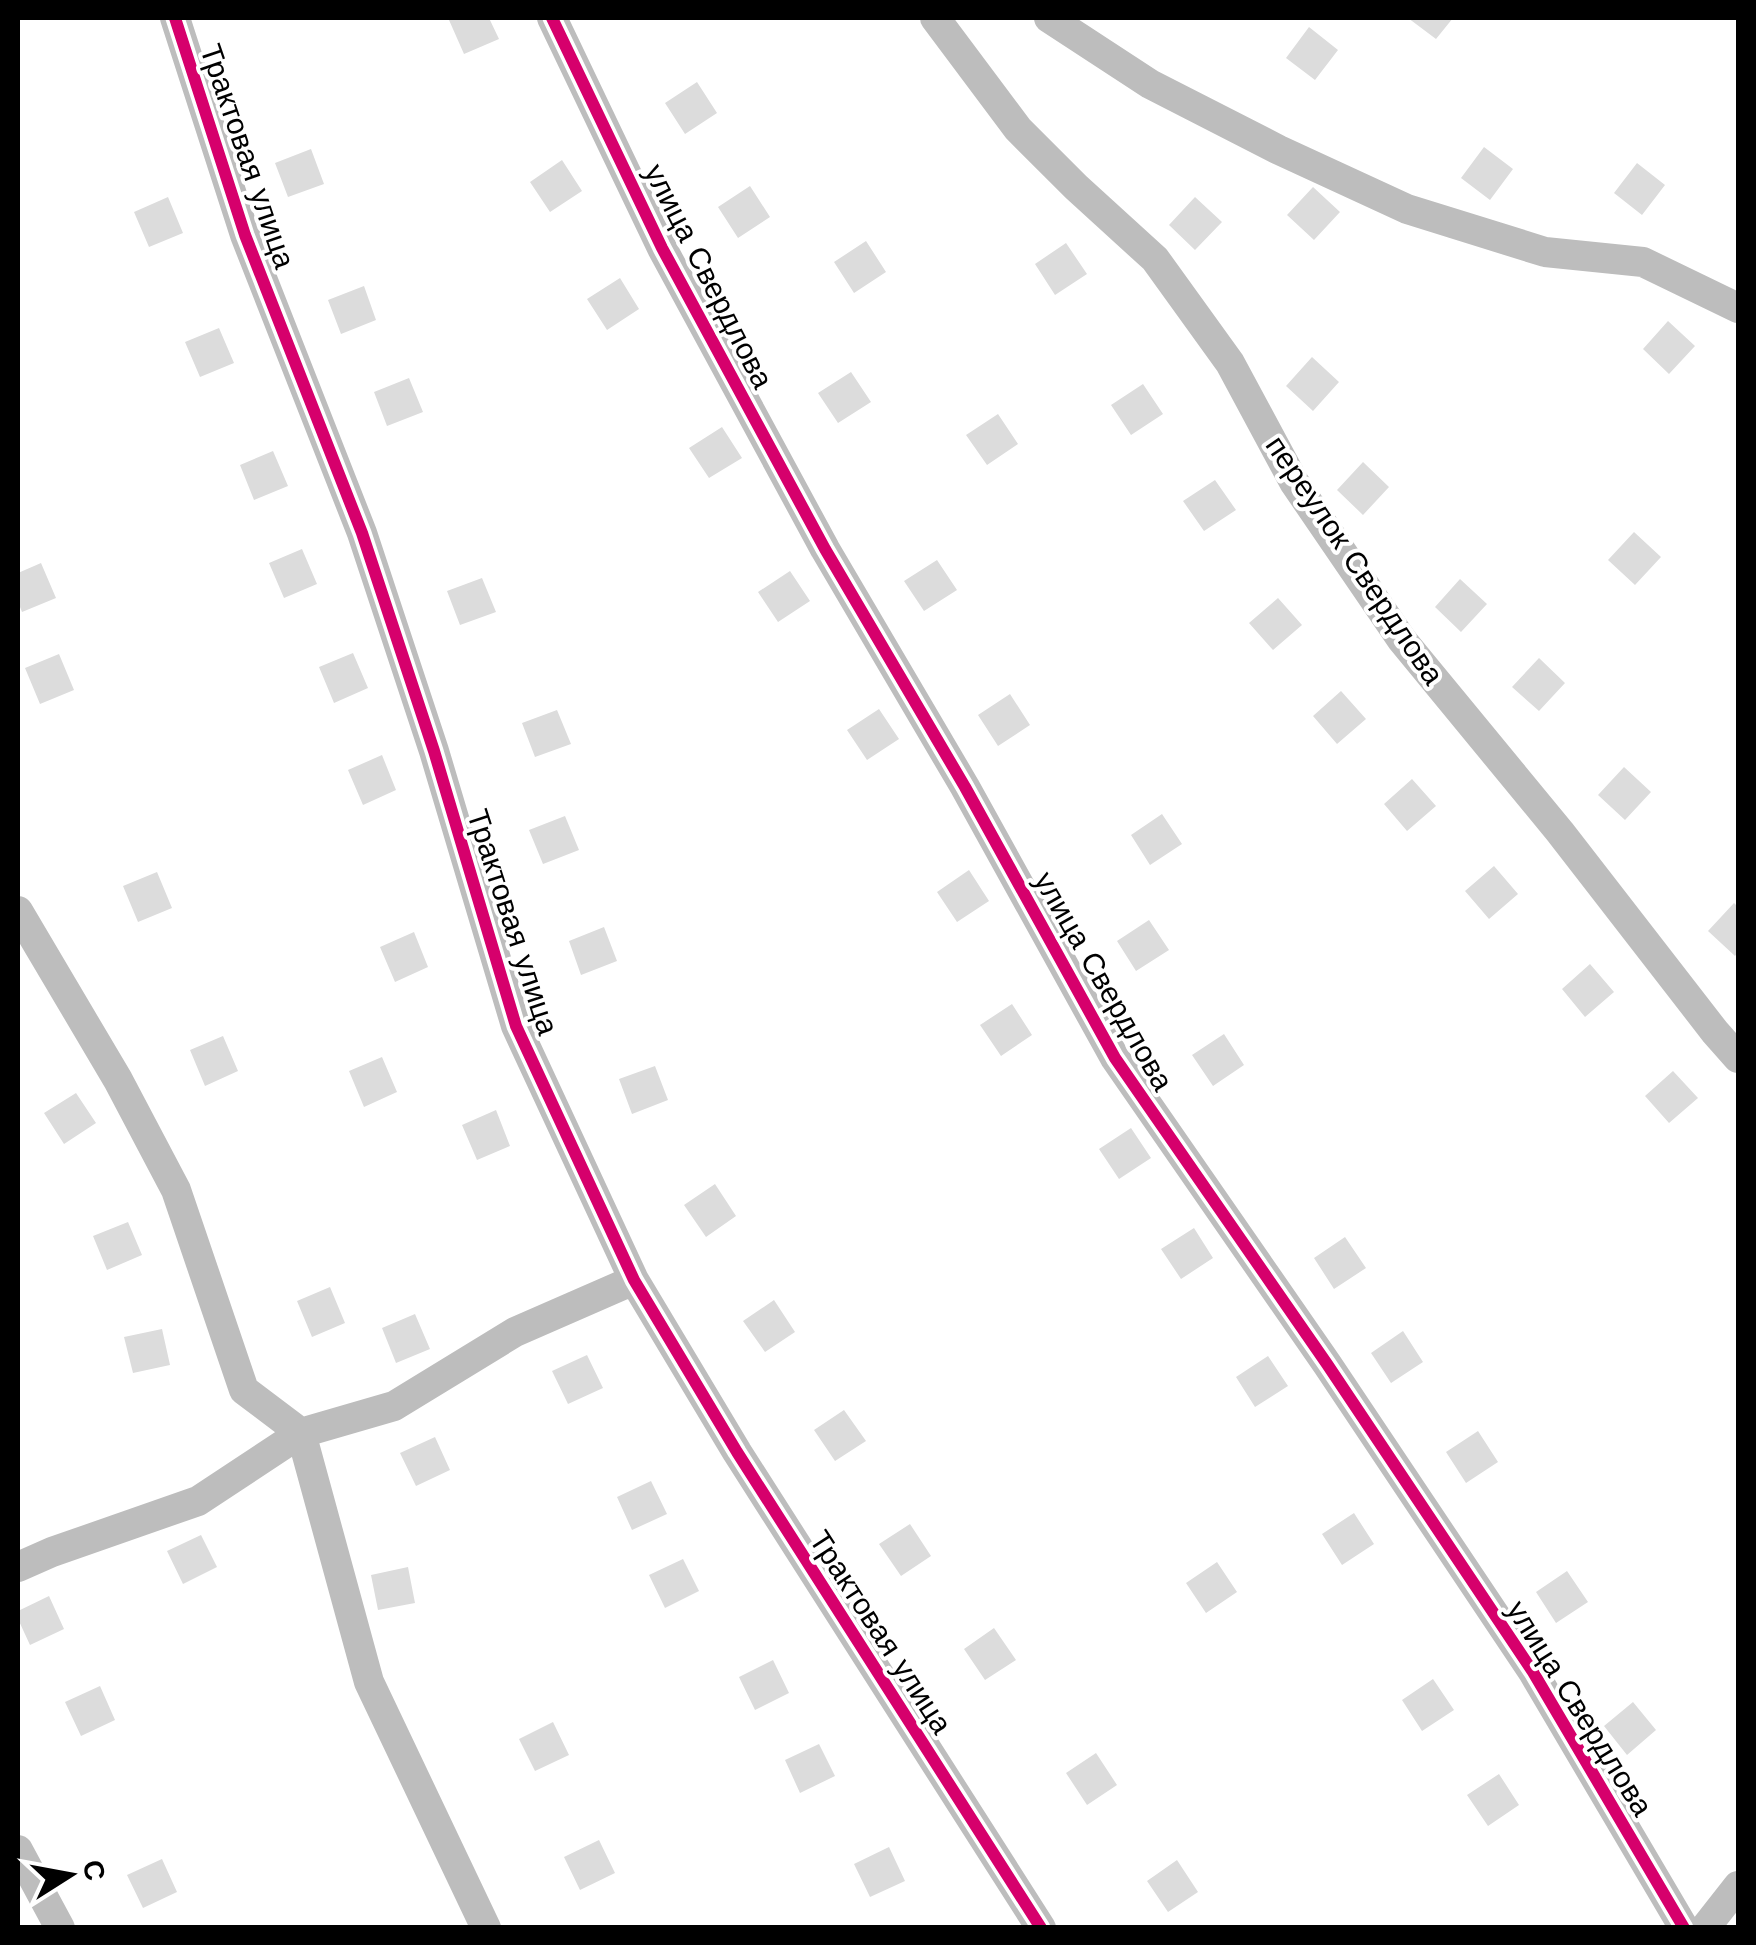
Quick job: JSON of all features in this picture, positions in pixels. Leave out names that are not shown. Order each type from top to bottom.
[{"type":"street","name":"Трактовая улица","points":[[175,18],[245,234],[362,533],[434,751],[516,1026],[634,1280],[737,1452],[1041,1928]]},
{"type":"street","name":"улица Свердлова","points":[[552,18],[662,248],[798,498],[1114,1058],[1327,1364],[1533,1672],[1684,1928]]},
{"type":"street","name":"переулок Свердлова","points":[[936,18],[1018,129],[1156,260],[1230,363],[1294,482],[1402,640],[1738,1058]]},
{"type":"street","points":[[1050,18],[1150,84],[1406,209],[1545,252],[1643,262],[1738,308]]},
{"type":"street","points":[[18,911],[118,1080],[176,1190],[244,1390],[300,1433],[369,1682],[486,1928]]},
{"type":"street","points":[[18,1568],[52,1552],[198,1501],[300,1433],[394,1406],[516,1332],[634,1280]]},
{"type":"street","points":[[18,1850],[60,1928]]},
{"type":"street","points":[[1705,1928],[1738,1886]]},
{"type":"building","points":[[489,18],[499,39],[464,54],[449,20]]},
{"type":"building","points":[[1408,18],[1453,18],[1436,39]]},
{"type":"building","points":[[1309,27],[1338,50],[1315,80],[1286,58]]},
{"type":"building","points":[[697,82],[717,113],[685,134],[665,103]]},
{"type":"building","points":[[1484,147],[1513,169],[1490,200],[1461,178]]},
{"type":"building","points":[[311,149],[324,184],[288,197],[275,163]]},
{"type":"building","points":[[562,160],[582,191],[550,212],[530,182]]},
{"type":"building","points":[[1637,163],[1665,185],[1642,215],[1614,193]]},
{"type":"building","points":[[750,186],[770,217],[738,238],[718,207]]},
{"type":"building","points":[[1313,187],[1340,212],[1314,240],[1287,215]]},
{"type":"building","points":[[168,197],[183,233],[149,247],[134,212]]},
{"type":"building","points":[[1195,197],[1222,222],[1195,250],[1169,225]]},
{"type":"building","points":[[866,241],[886,272],[854,293],[834,262]]},
{"type":"building","points":[[1066,243],[1087,274],[1055,295],[1035,264]]},
{"type":"building","points":[[620,278],[639,309],[607,330],[587,299]]},
{"type":"building","points":[[364,286],[376,320],[341,334],[328,300]]},
{"type":"building","points":[[1668,321],[1695,346],[1669,374],[1643,349]]},
{"type":"building","points":[[219,328],[234,363],[200,377],[185,342]]},
{"type":"building","points":[[1312,357],[1339,382],[1313,411],[1286,386]]},
{"type":"building","points":[[851,372],[871,402],[838,423],[818,393]]},
{"type":"building","points":[[409,378],[423,412],[387,426],[374,392]]},
{"type":"building","points":[[1143,384],[1163,414],[1131,435],[1111,405]]},
{"type":"building","points":[[998,414],[1018,444],[987,465],[966,435]]},
{"type":"building","points":[[722,427],[742,458],[709,478],[689,448]]},
{"type":"building","points":[[273,451],[288,486],[254,500],[240,465]]},
{"type":"building","points":[[1363,462],[1389,487],[1363,515],[1337,490]]},
{"type":"building","points":[[1215,480],[1236,510],[1204,531],[1183,501]]},
{"type":"building","points":[[1634,532],[1661,557],[1635,585],[1608,560]]},
{"type":"building","points":[[302,549],[317,584],[284,598],[269,563]]},
{"type":"building","points":[[937,560],[957,590],[924,611],[904,581]]},
{"type":"building","points":[[41,563],[56,598],[22,612],[18,573]]},
{"type":"building","points":[[790,571],[810,601],[778,622],[758,592]]},
{"type":"building","points":[[482,578],[496,612],[460,625],[447,591]]},
{"type":"building","points":[[1460,579],[1487,604],[1461,632],[1435,607]]},
{"type":"building","points":[[1278,598],[1302,625],[1273,650],[1249,623]]},
{"type":"building","points":[[353,653],[368,688],[334,703],[319,667]]},
{"type":"building","points":[[59,654],[74,690],[40,704],[25,668]]},
{"type":"building","points":[[1539,658],[1565,683],[1539,711],[1512,687]]},
{"type":"building","points":[[1341,691],[1366,719],[1337,744],[1313,716]]},
{"type":"building","points":[[1010,694],[1030,725],[998,746],[978,715]]},
{"type":"building","points":[[879,709],[899,739],[867,760],[847,730]]},
{"type":"building","points":[[557,710],[571,744],[535,757],[522,723]]},
{"type":"building","points":[[382,755],[396,790],[363,805],[348,770]]},
{"type":"building","points":[[1624,767],[1651,792],[1625,820],[1598,795]]},
{"type":"building","points":[[1412,779],[1436,806],[1407,831],[1384,804]]},
{"type":"building","points":[[1162,814],[1182,844],[1150,865],[1131,835]]},
{"type":"building","points":[[565,816],[579,850],[543,864],[529,830]]},
{"type":"building","points":[[1494,866],[1518,894],[1489,919],[1465,891]]},
{"type":"building","points":[[969,870],[989,901],[957,922],[937,892]]},
{"type":"building","points":[[157,872],[172,908],[138,922],[123,886]]},
{"type":"building","points":[[1734,903],[1738,907],[1735,956],[1708,931]]},
{"type":"building","points":[[1149,920],[1169,950],[1136,971],[1117,941]]},
{"type":"building","points":[[604,927],[617,961],[581,975],[569,941]]},
{"type":"building","points":[[414,932],[428,967],[395,982],[380,947]]},
{"type":"building","points":[[1590,964],[1614,992],[1585,1017],[1562,989]]},
{"type":"building","points":[[1012,1004],[1032,1035],[1001,1056],[980,1025]]},
{"type":"building","points":[[1224,1034],[1244,1065],[1213,1086],[1192,1055]]},
{"type":"building","points":[[223,1036],[238,1071],[205,1086],[190,1050]]},
{"type":"building","points":[[382,1057],[397,1092],[364,1107],[349,1071]]},
{"type":"building","points":[[655,1066],[668,1100],[632,1114],[619,1079]]},
{"type":"building","points":[[1673,1071],[1698,1098],[1669,1123],[1645,1096]]},
{"type":"building","points":[[76,1093],[96,1123],[64,1144],[44,1113]]},
{"type":"building","points":[[496,1110],[510,1146],[477,1160],[462,1125]]},
{"type":"building","points":[[1131,1128],[1151,1158],[1119,1179],[1099,1149]]},
{"type":"building","points":[[715,1184],[736,1216],[706,1237],[684,1205]]},
{"type":"building","points":[[128,1222],[142,1255],[107,1270],[93,1236]]},
{"type":"building","points":[[1194,1228],[1213,1258],[1181,1279],[1161,1249]]},
{"type":"building","points":[[1345,1237],[1366,1268],[1334,1289],[1314,1258]]},
{"type":"building","points":[[330,1287],[345,1323],[312,1337],[297,1301]]},
{"type":"building","points":[[774,1300],[795,1332],[765,1352],[743,1321]]},
{"type":"building","points":[[415,1314],[430,1349],[396,1363],[382,1328]]},
{"type":"building","points":[[162,1329],[170,1365],[133,1373],[124,1337]]},
{"type":"building","points":[[1403,1331],[1423,1362],[1391,1383],[1371,1353]]},
{"type":"building","points":[[587,1355],[603,1388],[568,1404],[552,1371]]},
{"type":"building","points":[[1268,1356],[1288,1386],[1255,1407],[1236,1377]]},
{"type":"building","points":[[844,1410],[866,1441],[835,1461],[814,1430]]},
{"type":"building","points":[[1478,1431],[1498,1462],[1466,1483],[1446,1452]]},
{"type":"building","points":[[435,1437],[450,1470],[416,1486],[400,1453]]},
{"type":"building","points":[[651,1481],[667,1514],[632,1530],[617,1497]]},
{"type":"building","points":[[1354,1513],[1374,1544],[1342,1565],[1322,1534]]},
{"type":"building","points":[[910,1524],[931,1556],[901,1576],[879,1544]]},
{"type":"building","points":[[201,1535],[217,1567],[183,1584],[167,1551]]},
{"type":"building","points":[[683,1559],[699,1591],[665,1608],[649,1575]]},
{"type":"building","points":[[1217,1562],[1237,1592],[1206,1613],[1186,1583]]},
{"type":"building","points":[[408,1567],[415,1603],[378,1610],[371,1575]]},
{"type":"building","points":[[1567,1571],[1588,1602],[1556,1623],[1536,1592]]},
{"type":"building","points":[[49,1596],[64,1629],[30,1645],[18,1611]]},
{"type":"building","points":[[994,1628],[1016,1660],[985,1680],[964,1649]]},
{"type":"building","points":[[773,1660],[789,1693],[755,1710],[739,1677]]},
{"type":"building","points":[[1433,1679],[1454,1710],[1422,1731],[1402,1700]]},
{"type":"building","points":[[100,1686],[115,1720],[81,1736],[65,1702]]},
{"type":"building","points":[[1633,1702],[1656,1730],[1627,1755],[1604,1726]]},
{"type":"building","points":[[553,1722],[569,1755],[535,1771],[519,1739]]},
{"type":"building","points":[[819,1744],[835,1776],[800,1793],[785,1760]]},
{"type":"building","points":[[1096,1753],[1117,1785],[1087,1805],[1066,1773]]},
{"type":"building","points":[[1499,1774],[1519,1805],[1488,1826],[1467,1795]]},
{"type":"building","points":[[599,1840],[615,1873],[580,1890],[564,1857]]},
{"type":"building","points":[[889,1847],[905,1881],[870,1897],[854,1864]]},
{"type":"building","points":[[162,1859],[177,1892],[143,1908],[127,1875]]},
{"type":"building","points":[[1177,1860],[1198,1892],[1168,1912],[1147,1881]]},
{"type":"cycle path","points":[[175,18],[245,235],[362,533],[434,751],[516,1026],[634,1280],[737,1452],[1041,1928]]},
{"type":"cycle path","points":[[552,18],[662,248],[825,549],[965,787],[1115,1058],[1327,1364],[1533,1672],[1684,1928]]}]
